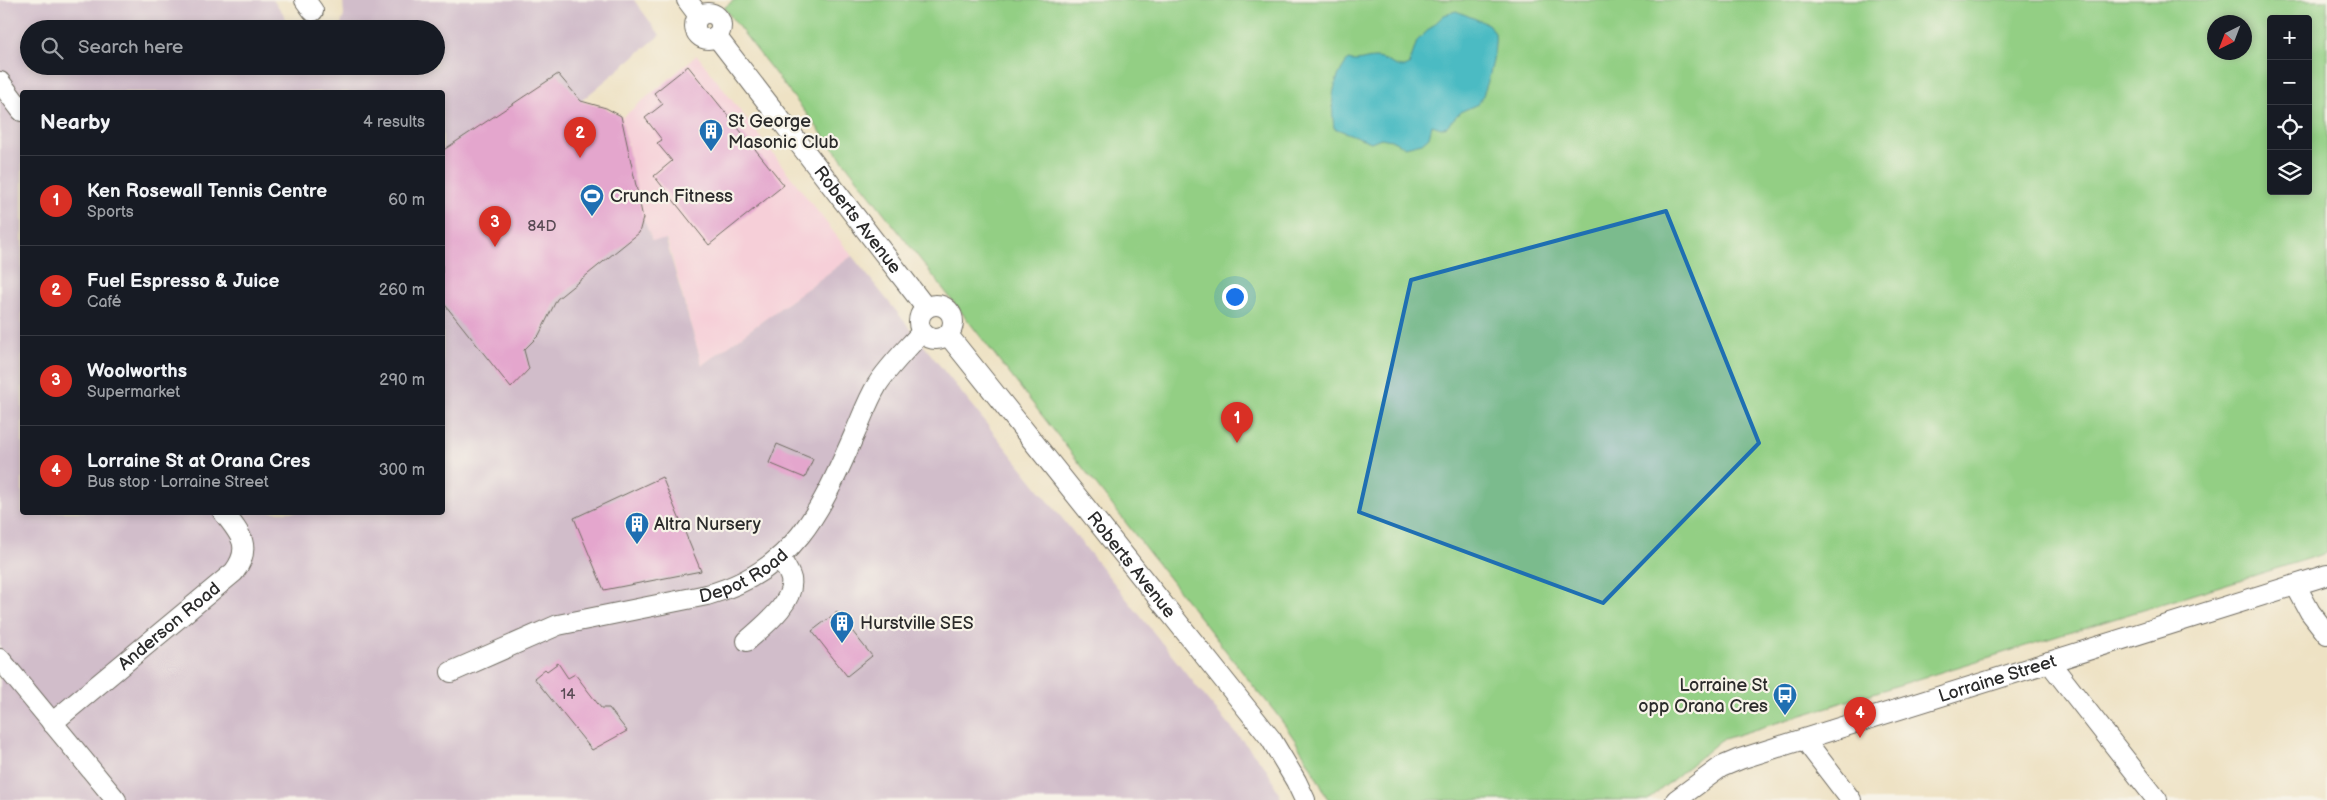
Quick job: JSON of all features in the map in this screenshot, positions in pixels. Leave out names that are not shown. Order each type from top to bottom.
[{"type":"street","name":"Roberts Avenue","points":[[687,0],[699,16],[695,24],[697,33],[706,39],[716,36],[926,308]]},
{"type":"street","points":[[0,82],[20,108]]},
{"type":"street","points":[[937,305],[948,310],[951,314],[953,325],[948,335],[943,338],[932,339],[922,332],[919,322],[920,316],[926,308],[937,305]]},
{"type":"street","name":"Depot Road","points":[[451,672],[558,625],[725,590],[761,572],[780,558],[820,508],[878,384],[922,332]]},
{"type":"street","name":"Roberts Avenue","points":[[948,335],[1271,739],[1305,800]]},
{"type":"street","name":"Anderson Road","points":[[52,723],[234,572],[242,559],[244,545],[237,530],[225,515]]},
{"type":"street","points":[[747,641],[773,618],[787,597],[791,587],[791,580],[780,558]]},
{"type":"street","name":"Lorraine Street","points":[[1676,800],[1721,768],[1740,759],[2327,575]]},
{"type":"street","points":[[2296,586],[2310,612],[2327,634]]},
{"type":"street","points":[[0,659],[116,800]]},
{"type":"street","points":[[2049,662],[2157,800]]},
{"type":"street","points":[[1805,740],[1851,800]]},
{"type":"highlighted area","points":[[1666,211],[1759,443],[1603,603],[1359,512],[1411,280]]},
{"type":"shaded area","points":[[0,0],[273,0],[283,13],[285,20],[20,20],[20,75],[445,75],[445,20],[342,20],[343,0],[634,0],[660,35],[581,101],[558,74],[445,150],[445,90],[20,90],[20,515],[445,515],[445,304],[511,388],[529,369],[524,350],[539,335],[557,299],[639,233],[643,218],[652,240],[666,240],[702,365],[852,256],[1210,703],[1266,768],[1282,800],[0,800]]},
{"type":"shaded area","points":[[697,55],[852,256],[702,365],[667,240],[652,240],[643,218],[622,118]]},
{"type":"green space","points":[[734,0],[2327,0],[2327,553],[1721,740],[1648,800],[1328,800],[1304,755],[1286,727],[724,8]]},
{"type":"water","points":[[1456,11],[1488,24],[1495,33],[1495,49],[1491,70],[1482,98],[1478,104],[1460,112],[1447,126],[1441,128],[1432,125],[1429,137],[1422,143],[1405,147],[1391,140],[1381,138],[1371,142],[1334,128],[1333,101],[1335,84],[1348,60],[1379,58],[1397,66],[1405,67],[1409,65],[1417,41],[1444,15]]},
{"type":"building","name":"St George Masonic Club","points":[[688,66],[784,185],[709,245],[654,176],[672,161],[657,143],[662,140],[645,118],[663,104],[654,93]]},
{"type":"building","points":[[558,74],[581,101],[606,108],[621,116],[643,218],[639,233],[557,299],[539,335],[524,350],[529,369],[511,388],[445,305],[445,149]]},
{"type":"building","points":[[777,444],[813,459],[805,478],[769,463]]},
{"type":"building","name":"Altra Nursery","points":[[662,477],[701,571],[604,590],[574,518]]},
{"type":"building","name":"Hurstville SES","points":[[837,612],[872,656],[847,676],[812,631]]},
{"type":"building","points":[[558,663],[568,678],[575,674],[601,708],[609,708],[627,731],[592,750],[534,678],[545,669],[547,671]]},
{"type":"place","name":"St George Masonic Club","points":[[711,152]]},
{"type":"place","name":"Fuel Espresso & Juice","points":[[580,158]]},
{"type":"place","name":"Crunch Fitness","points":[[592,217]]},
{"type":"place","name":"Woolworths","points":[[495,247]]},
{"type":"place","name":"Ken Rosewall Tennis Centre","points":[[1237,443]]},
{"type":"place","name":"Altra Nursery","points":[[637,545]]},
{"type":"place","name":"Hurstville SES","points":[[842,644]]},
{"type":"place","name":"Lorraine St opp Orana Cres","points":[[1785,716]]},
{"type":"place","name":"Lorraine St at Orana Cres","points":[[1860,738]]}]
